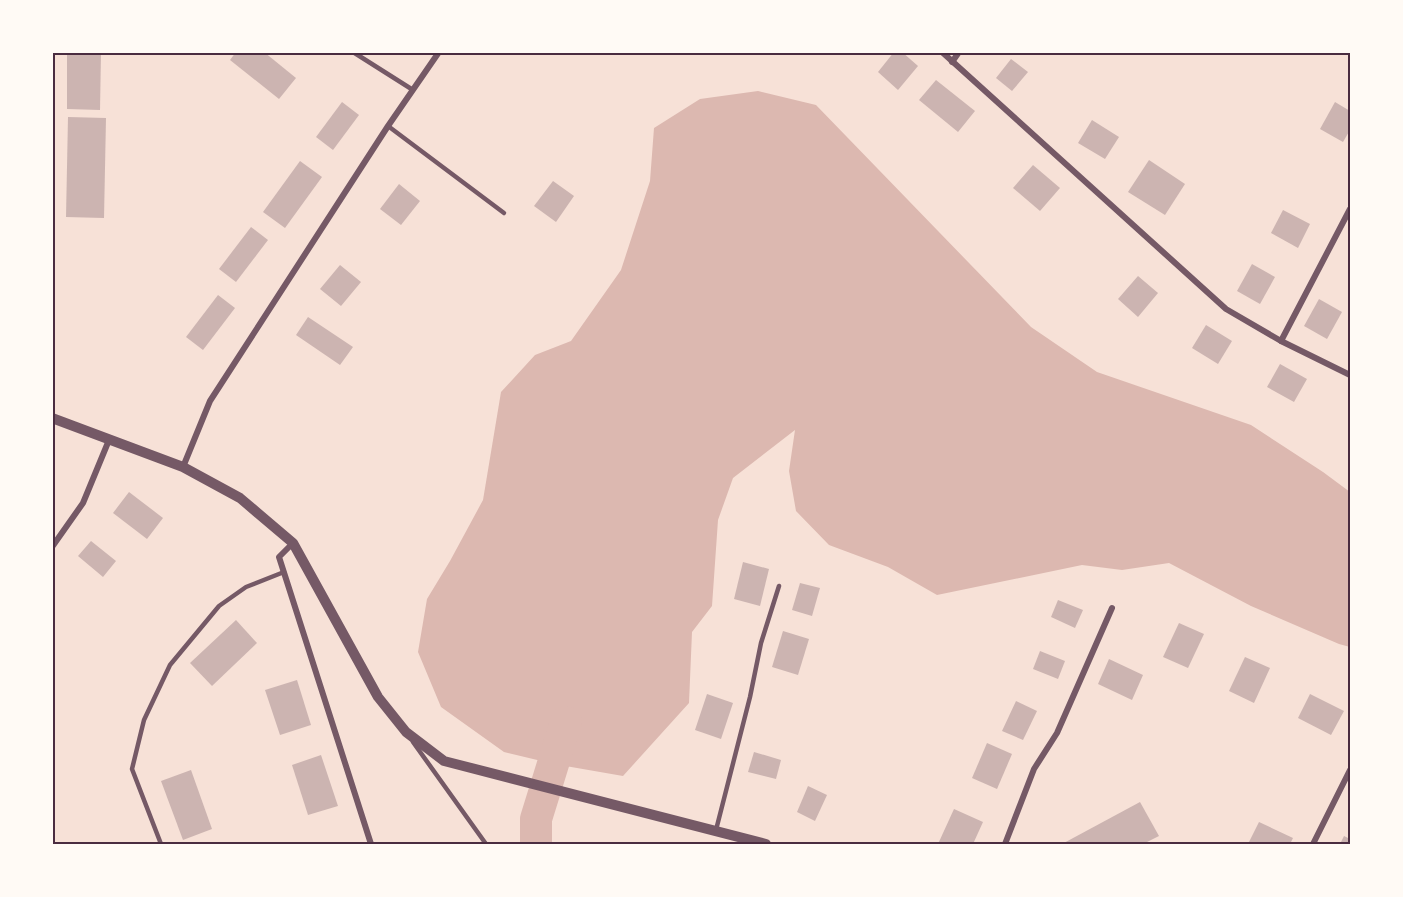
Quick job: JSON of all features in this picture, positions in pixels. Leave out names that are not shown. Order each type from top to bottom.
[{"type":"street","points":[[183,467],[210,401],[388,126],[439,52]]},
{"type":"street","points":[[942,52],[1227,309],[1281,341],[1350,375]]},
{"type":"street","points":[[952,62],[959,52]]},
{"type":"street","points":[[1281,341],[1350,209]]},
{"type":"street","points":[[52,418],[183,467],[240,498],[293,543],[378,697],[406,732],[444,761],[766,844]]},
{"type":"street","points":[[52,547],[83,503],[109,440]]},
{"type":"street","points":[[293,543],[279,557],[371,844]]},
{"type":"street","points":[[1005,844],[1034,769],[1057,733],[1112,608]]},
{"type":"street","points":[[1313,844],[1350,770]]},
{"type":"lane","points":[[353,52],[413,90]]},
{"type":"lane","points":[[388,126],[504,213]]},
{"type":"lane","points":[[161,844],[132,769],[144,720],[170,665],[219,606],[246,587],[284,572]]},
{"type":"lane","points":[[716,831],[750,697],[761,643],[779,586]]},
{"type":"lane","points":[[406,732],[486,844]]},
{"type":"shaded area","points":[[758,91],[816,105],[1031,327],[1097,372],[1251,425],[1350,492],[1350,647],[1251,606],[1169,563],[1122,570],[1082,565],[937,595],[888,567],[829,545],[796,511],[789,471],[795,430],[733,478],[718,520],[712,606],[692,632],[689,703],[623,776],[554,764],[504,752],[441,707],[418,652],[427,599],[483,500],[501,392],[535,355],[571,341],[621,270],[650,181],[654,128],[700,99]]},
{"type":"building","points":[[67,52],[101,52],[100,110],[67,109]]},
{"type":"building","points":[[236,52],[264,52],[296,78],[279,99],[230,60]]},
{"type":"building","points":[[894,52],[902,52],[918,66],[898,90],[878,72]]},
{"type":"building","points":[[1011,59],[1028,72],[1012,91],[996,78]]},
{"type":"building","points":[[936,80],[975,111],[958,132],[919,100]]},
{"type":"building","points":[[342,102],[359,115],[333,150],[316,137]]},
{"type":"building","points":[[1335,102],[1350,111],[1350,130],[1343,142],[1320,129]]},
{"type":"building","points":[[68,117],[106,118],[104,218],[66,217]]},
{"type":"building","points":[[1092,120],[1119,137],[1105,159],[1078,143]]},
{"type":"building","points":[[1149,160],[1185,184],[1165,215],[1128,192]]},
{"type":"building","points":[[300,161],[322,177],[285,228],[263,212]]},
{"type":"building","points":[[1033,165],[1060,188],[1040,211],[1013,188]]},
{"type":"building","points":[[553,181],[574,196],[556,222],[534,206]]},
{"type":"building","points":[[399,184],[420,201],[401,225],[380,209]]},
{"type":"building","points":[[1283,210],[1310,224],[1298,248],[1271,233]]},
{"type":"building","points":[[251,227],[268,240],[236,282],[219,269]]},
{"type":"building","points":[[1252,264],[1275,277],[1260,304],[1237,291]]},
{"type":"building","points":[[340,265],[361,282],[341,306],[320,289]]},
{"type":"building","points":[[1138,276],[1158,293],[1138,317],[1118,299]]},
{"type":"building","points":[[218,295],[235,308],[203,350],[186,337]]},
{"type":"building","points":[[1319,299],[1342,312],[1327,339],[1304,326]]},
{"type":"building","points":[[308,317],[353,347],[340,365],[296,335]]},
{"type":"building","points":[[1206,325],[1232,341],[1218,364],[1192,348]]},
{"type":"building","points":[[1280,364],[1307,379],[1294,402],[1267,387]]},
{"type":"building","points":[[129,492],[163,518],[147,539],[113,513]]},
{"type":"building","points":[[91,541],[116,561],[103,577],[78,556]]},
{"type":"building","points":[[743,562],[769,569],[760,606],[734,599]]},
{"type":"building","points":[[800,583],[820,588],[812,616],[792,610]]},
{"type":"building","points":[[1058,600],[1083,610],[1075,628],[1051,617]]},
{"type":"building","points":[[236,620],[257,643],[212,686],[190,663]]},
{"type":"building","points":[[1179,623],[1204,634],[1188,668],[1163,657]]},
{"type":"building","points":[[783,631],[809,639],[798,675],[772,667]]},
{"type":"building","points":[[1040,651],[1065,661],[1058,679],[1033,669]]},
{"type":"building","points":[[1245,657],[1270,668],[1254,703],[1229,691]]},
{"type":"building","points":[[1109,659],[1143,675],[1132,700],[1098,684]]},
{"type":"building","points":[[297,680],[311,725],[280,735],[265,690]]},
{"type":"building","points":[[707,694],[733,703],[721,739],[695,730]]},
{"type":"building","points":[[1310,694],[1344,711],[1331,735],[1298,718]]},
{"type":"building","points":[[1016,701],[1037,711],[1023,740],[1002,731]]},
{"type":"building","points":[[987,743],[1012,754],[997,789],[972,778]]},
{"type":"building","points":[[754,752],[781,760],[776,779],[748,772]]},
{"type":"building","points":[[321,755],[338,806],[308,815],[292,765]]},
{"type":"building","points":[[191,770],[212,829],[183,840],[161,781]]},
{"type":"building","points":[[808,786],[827,795],[815,821],[797,812]]},
{"type":"building","points":[[1140,802],[1159,836],[1143,844],[1062,844]]},
{"type":"building","points":[[954,809],[983,822],[973,844],[938,844]]},
{"type":"building","points":[[1259,822],[1293,838],[1290,844],[1248,844]]},
{"type":"building","points":[[1344,836],[1350,839],[1350,844],[1340,844]]},
{"type":"waterway","points":[[536,844],[536,819],[566,722]]}]
